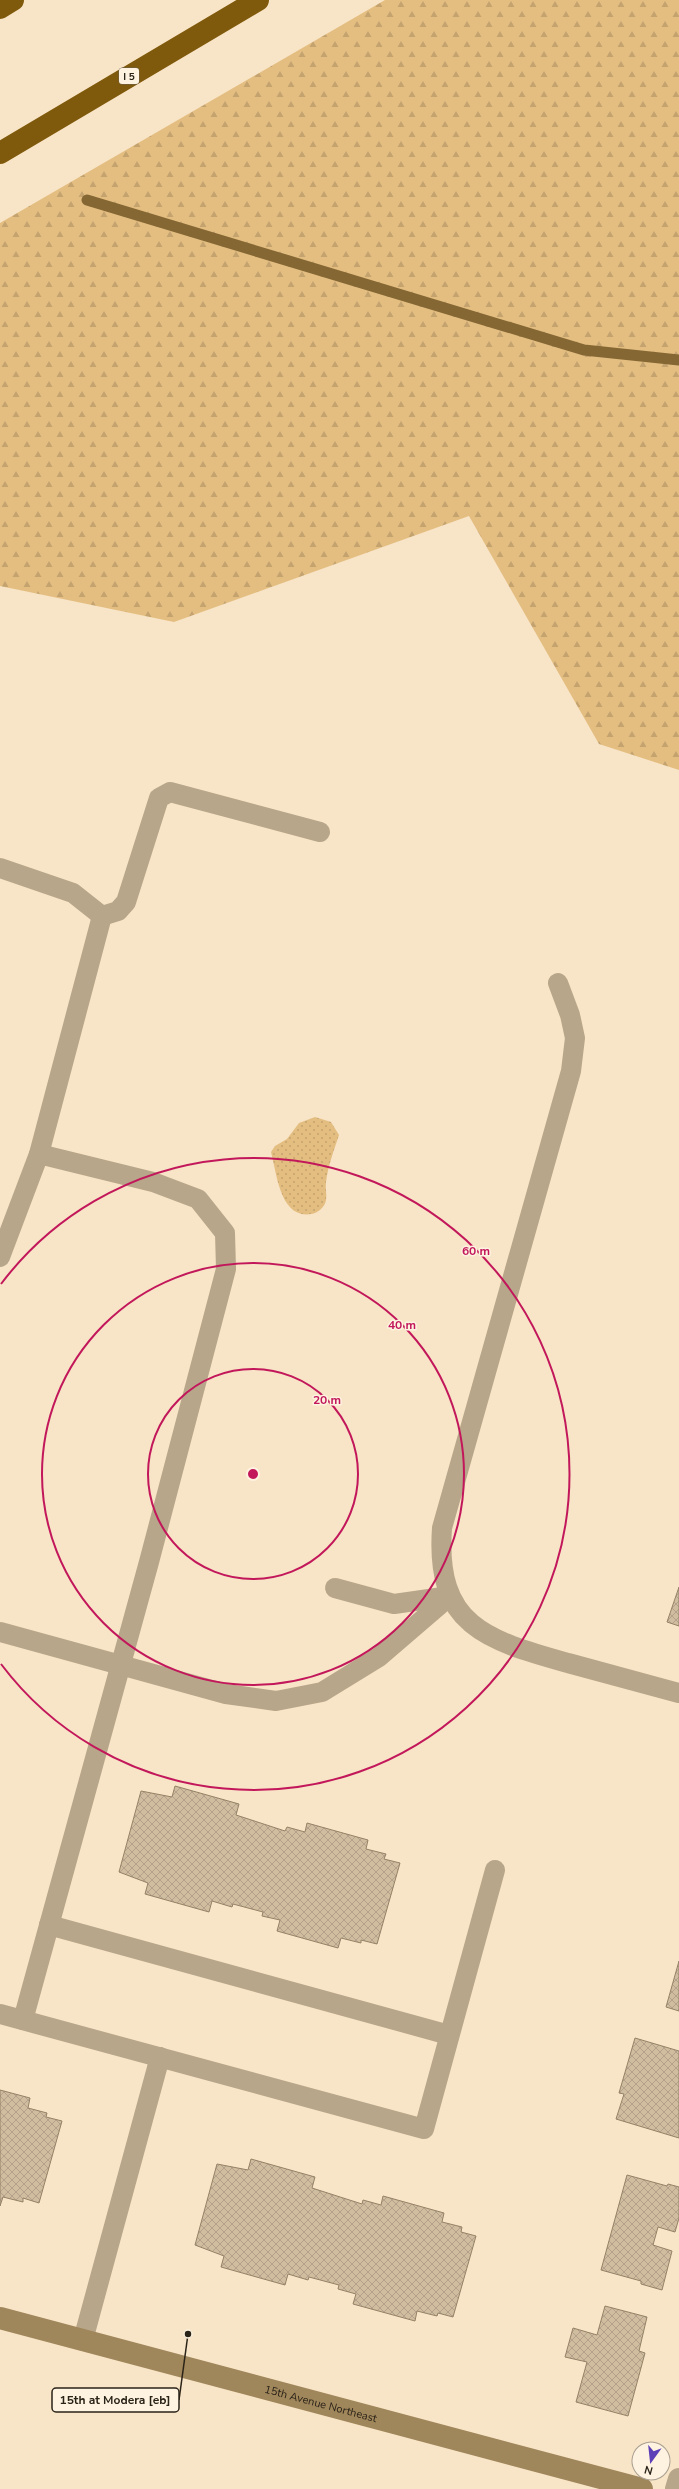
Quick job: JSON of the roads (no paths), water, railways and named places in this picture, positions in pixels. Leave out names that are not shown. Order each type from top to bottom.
[{"type":"highway","points":[[0,8],[13,0]]},
{"type":"highway","name":"I 5","points":[[0,153],[258,0]]},
{"type":"street","name":"15th Avenue Northeast","points":[[0,2318],[642,2489]]},
{"type":"street","points":[[676,2489],[679,2479]]},
{"type":"lane","points":[[102,916],[118,911],[126,902],[159,798],[170,792],[320,832]]},
{"type":"lane","points":[[0,868],[73,893],[102,916]]},
{"type":"lane","points":[[0,1258],[39,1154],[102,916]]},
{"type":"lane","points":[[558,983],[570,1015],[575,1038],[571,1071],[442,1528],[442,1567],[450,1596],[469,1622],[483,1634],[514,1648],[679,1693]]},
{"type":"lane","points":[[23,2020],[121,1664],[226,1269],[225,1233],[198,1199],[153,1182],[39,1154]]},
{"type":"lane","points":[[335,1588],[394,1604],[450,1596]]},
{"type":"lane","points":[[0,1632],[226,1694],[276,1701],[322,1692],[379,1657],[450,1596]]},
{"type":"lane","points":[[0,2014],[424,2129],[495,1870]]},
{"type":"lane","points":[[49,1925],[450,2035]]},
{"type":"lane","points":[[82,2340],[160,2057]]},
{"type":"waterway","points":[[87,200],[584,350],[679,360]]},
{"type":"place","name":"15th at Modera [eb]","points":[[188,2334]]}]
